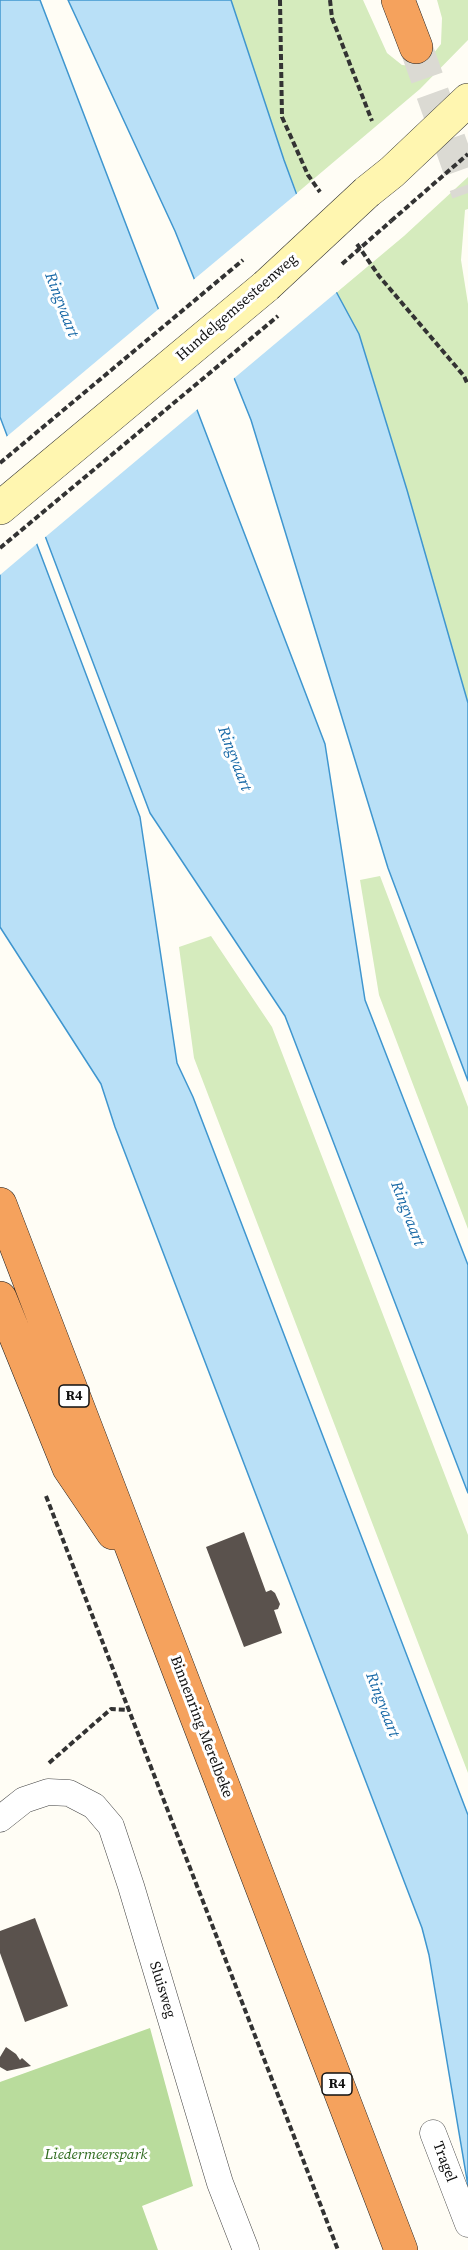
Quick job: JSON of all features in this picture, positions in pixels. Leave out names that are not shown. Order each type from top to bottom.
[{"type":"highway","points":[[398,0],[416,47]]},
{"type":"highway","name":"Binnenring Merelbeke","points":[[0,1204],[401,2250]]},
{"type":"highway","points":[[0,1298],[69,1468],[148,1587]]},
{"type":"main road","name":"Hundelgemsesteenweg","points":[[0,508],[266,286],[468,100]]},
{"type":"street","name":"Sluisweg","points":[[0,1819],[24,1800],[48,1791],[69,1793],[94,1806],[111,1826],[220,2183],[246,2250]]},
{"type":"street","name":"Tragel","points":[[433,2133],[468,2224]]},
{"type":"path","points":[[280,0],[282,117],[308,175],[321,193]]},
{"type":"path","points":[[330,0],[332,18],[372,120]]},
{"type":"path","points":[[339,266],[468,154]]},
{"type":"path","points":[[317,198],[326,191]]},
{"type":"path","points":[[353,239],[379,276],[464,376],[468,385]]},
{"type":"path","points":[[0,463],[246,258]]},
{"type":"path","points":[[0,548],[284,311]]},
{"type":"path","points":[[44,1489],[338,2250]]},
{"type":"path","points":[[46,1766],[111,1709],[131,1711]]},
{"type":"green space","points":[[231,0],[363,0],[387,53],[402,65],[413,66],[429,59],[441,44],[442,18],[437,0],[468,0],[468,40],[420,89],[297,193]]},
{"type":"green space","points":[[468,177],[468,209],[465,210],[461,260],[468,304],[468,703],[407,490],[359,334],[336,293],[404,236]]},
{"type":"green space","points":[[380,876],[468,1107],[468,1229],[379,995],[360,880]]},
{"type":"green space","points":[[211,936],[272,1027],[468,1535],[468,1773],[194,1058],[179,947]]},
{"type":"green space","name":"Liedermeerspark","points":[[150,2028],[193,2186],[142,2206],[158,2250],[0,2250],[0,2082]]},
{"type":"water","name":"Ringvaart","points":[[0,0],[40,0],[325,744],[365,1000],[468,1265],[468,1493],[285,1016],[150,813],[0,417]]},
{"type":"water","points":[[68,0],[231,0],[284,160],[325,271],[359,334],[407,490],[468,703],[468,1081],[388,868],[251,420],[175,231]]},
{"type":"water","name":"Ringvaart","points":[[0,447],[140,817],[177,1063],[193,1097],[468,1815],[468,2186],[429,1955],[422,1928],[115,1127],[101,1084],[0,927]]},
{"type":"pier","points":[[300,191],[327,270],[338,291],[232,380],[192,281]]},
{"type":"pier","points":[[161,307],[199,408],[43,539],[5,438]]},
{"type":"pier","points":[[0,444],[3,446],[39,542],[0,575]]},
{"type":"building","points":[[244,1532],[266,1592],[271,1590],[275,1593],[280,1604],[278,1609],[274,1610],[282,1633],[244,1647],[206,1547]]},
{"type":"building","points":[[35,1918],[68,2006],[25,2022],[0,1953],[0,1931]]},
{"type":"building","points":[[6,2047],[20,2060],[22,2058],[31,2066],[7,2071],[0,2067],[0,2057]]},
{"type":"tunnel","points":[[416,47],[468,193]]}]
